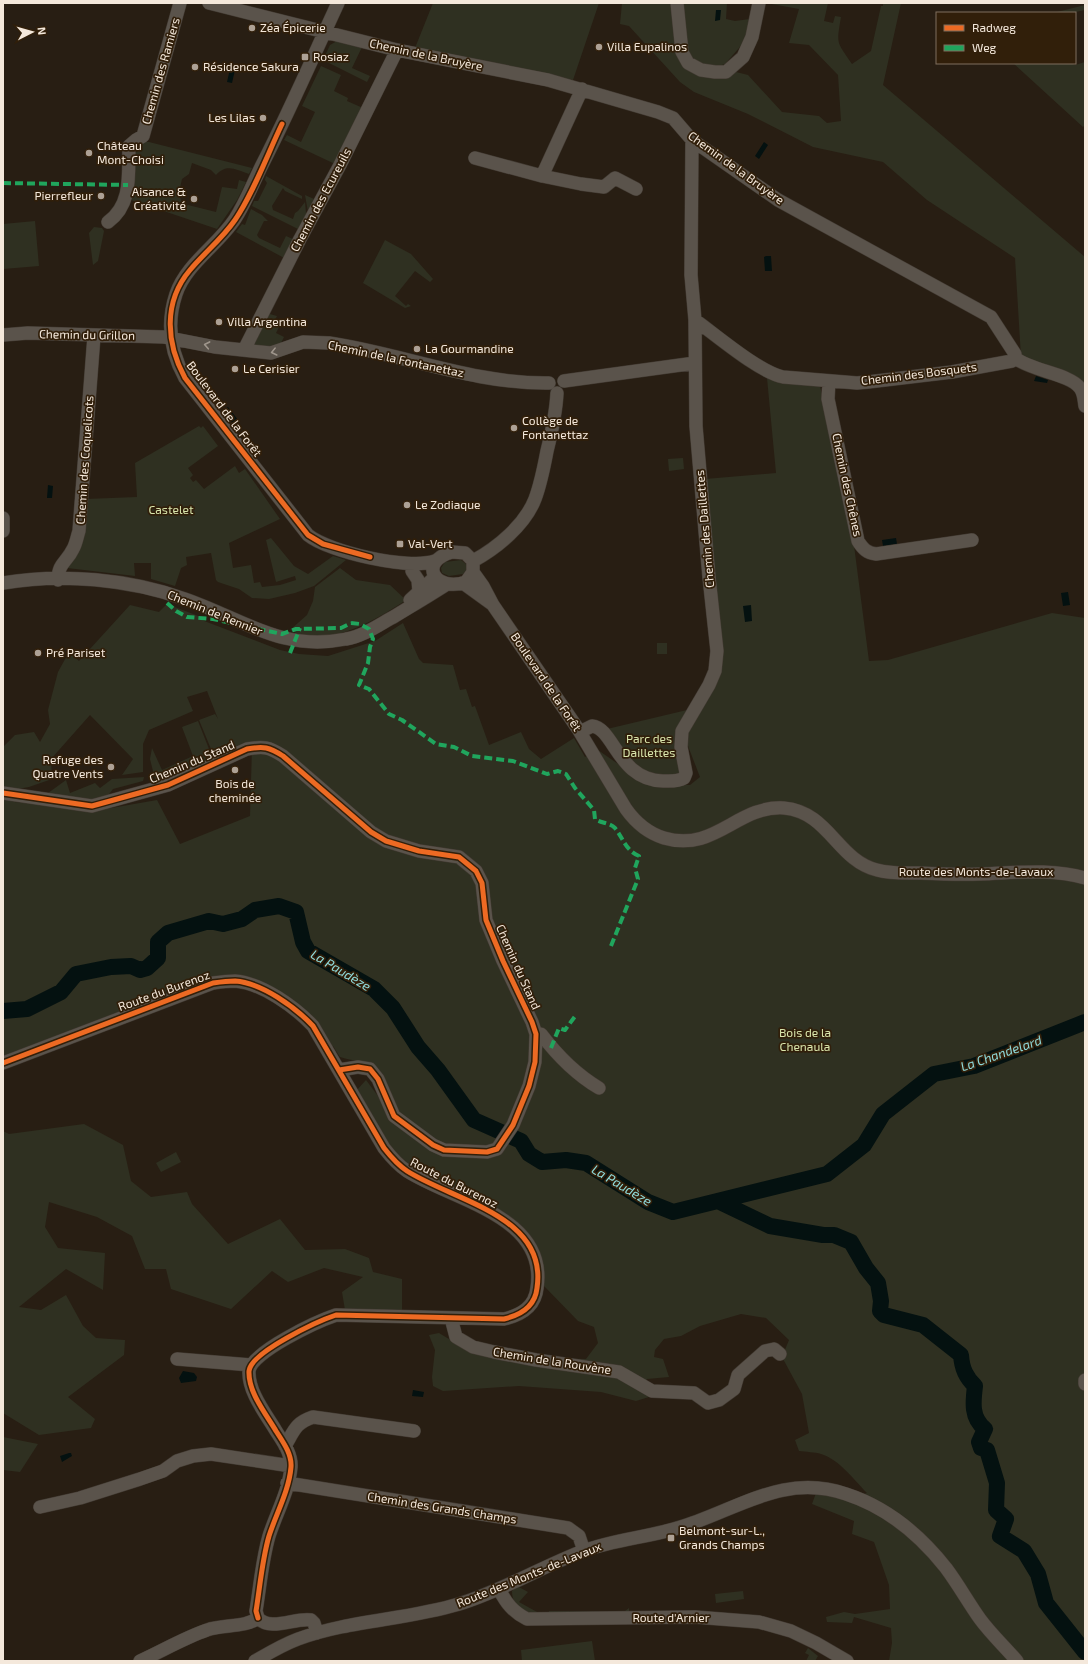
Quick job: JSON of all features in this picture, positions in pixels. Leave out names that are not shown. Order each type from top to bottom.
[{"type":"street","name":"Chemin des Ramiers","points":[[108,222],[116,216],[126,200],[129,146],[143,136],[180,3]]},
{"type":"street","name":"Chemin de la Bruyère","points":[[209,3],[242,7],[397,50],[548,80],[658,112],[673,118],[692,140],[778,200],[991,317],[1015,354],[1015,358]]},
{"type":"street","name":"Boulevard de la Forêt","points":[[338,3],[280,129],[236,218],[218,241],[191,268],[180,285],[171,315],[170,338],[178,365],[185,378],[308,535],[328,546],[394,562],[423,564],[435,571]]},
{"type":"street","points":[[677,3],[682,52],[688,63],[701,70],[726,72],[743,57],[752,37],[759,3]]},
{"type":"street","name":"Chemin des Ecureuils","points":[[244,350],[300,239],[340,165],[397,50]]},
{"type":"street","points":[[542,176],[582,89]]},
{"type":"street","name":"Chemin des Daillettes","points":[[580,732],[592,726],[601,728],[628,767],[649,778],[660,781],[679,781],[684,778],[686,773],[681,747],[682,731],[709,685],[715,671],[717,651],[699,466],[695,320],[691,275],[692,140]]},
{"type":"street","points":[[475,158],[542,176],[581,184],[604,187],[615,178],[636,189]]},
{"type":"street","name":"Chemin des Bosquets","points":[[695,320],[774,375],[857,383],[952,372],[1012,361],[1015,358]]},
{"type":"street","name":"Chemin du Grillon","points":[[3,335],[28,334],[170,338],[244,350]]},
{"type":"street","name":"Chemin des Coquelicots","points":[[58,580],[58,573],[62,563],[73,550],[79,531],[94,336]]},
{"type":"street","name":"Chemin de la Fontanettaz","points":[[244,350],[271,353],[302,342],[336,344],[482,378],[528,383],[553,388]]},
{"type":"street","points":[[1015,358],[1023,364],[1073,382],[1081,388],[1085,406]]},
{"type":"street","points":[[473,566],[465,553],[452,552],[441,555],[435,571],[441,583],[463,583],[469,580],[473,566],[486,553],[509,535],[520,523],[535,500],[556,410],[553,388],[564,389],[564,381],[695,363]]},
{"type":"street","name":"Chemin des Chênes","points":[[829,381],[828,399],[858,541],[861,546],[870,553],[876,554],[972,540]]},
{"type":"street","points":[[3,518],[3,531]]},
{"type":"street","name":"Boulevard de la Forêt","points":[[394,562],[412,571],[435,571]]},
{"type":"street","name":"Boulevard de la Forêt","points":[[473,566],[493,604],[580,732],[596,761]]},
{"type":"street","points":[[412,571],[418,580],[419,593]]},
{"type":"street","name":"Chemin de Rennier","points":[[397,614],[419,593],[435,571]]},
{"type":"street","name":"Chemin de Rennier","points":[[3,581],[84,579],[163,592],[207,607],[265,633],[300,642],[320,642],[347,639],[370,630],[447,584]]},
{"type":"street","name":"Boulevard de la Forêt","points":[[463,583],[493,604]]},
{"type":"street","name":"Chemin du Stand","points":[[3,793],[92,806],[168,785],[247,750],[258,747],[270,748],[283,756],[371,832],[386,841],[419,851],[459,857],[476,871],[482,883],[486,920],[536,1034],[535,1062],[529,1086],[513,1125],[501,1144],[496,1149],[487,1152],[444,1150],[433,1145],[394,1116],[378,1079],[370,1069],[358,1067],[339,1070]]},
{"type":"street","name":"Route des Monts-de-Lavaux","points":[[596,761],[634,820],[644,828],[661,837],[680,841],[699,839],[713,835],[746,816],[762,810],[783,808],[796,810],[817,820],[851,856],[860,863],[884,872],[978,874],[1046,871],[1085,878]]},
{"type":"street","name":"Route du Burenoz","points":[[3,1063],[213,983],[236,981],[260,988],[287,1003],[301,1013],[313,1026],[384,1148],[394,1161],[421,1179],[503,1220],[517,1229],[527,1240],[535,1255],[538,1269],[536,1295],[529,1306],[519,1315],[504,1319],[336,1315],[320,1320],[264,1351],[251,1365]]},
{"type":"street","points":[[536,1034],[541,1034],[551,1048],[598,1088]]},
{"type":"street","name":"Chemin de la Rouvène","points":[[451,1318],[456,1337],[473,1347],[536,1360],[619,1372],[652,1392],[694,1393],[708,1403],[719,1400],[734,1389],[738,1375],[764,1351],[774,1350],[780,1354]]},
{"type":"street","points":[[177,1359],[251,1365],[249,1371],[251,1386],[285,1446],[291,1466],[269,1538],[256,1611],[261,1622],[269,1623],[311,1620],[314,1622],[317,1633]]},
{"type":"street","points":[[285,1446],[295,1428],[302,1420],[313,1417],[414,1431]]},
{"type":"street","points":[[40,1507],[80,1498],[140,1479],[163,1471],[177,1461],[193,1456],[211,1454],[291,1466]]},
{"type":"street","name":"Chemin des Grands Champs","points":[[287,1483],[568,1528],[579,1536],[584,1551]]},
{"type":"street","name":"Route des Monts-de-Lavaux","points":[[255,1661],[279,1647],[317,1633],[434,1611],[460,1604],[499,1589],[549,1565],[584,1551],[616,1541],[683,1527],[780,1490],[808,1486],[828,1488],[863,1500],[890,1514],[922,1541],[945,1568],[981,1621],[1017,1661]]},
{"type":"street","name":"Route d'Arnier","points":[[499,1589],[507,1604],[518,1614],[527,1619],[695,1617],[759,1622],[791,1631],[816,1643],[847,1661]]},
{"type":"street","points":[[140,1661],[206,1630],[223,1625],[251,1623],[258,1618]]},
{"type":"green space","points":[[433,3],[599,3],[573,80],[415,48]]},
{"type":"green space","points":[[622,3],[674,3],[686,45],[683,3],[727,3],[726,19],[735,21],[750,19],[746,40],[725,64],[716,67],[748,75],[782,112],[819,116],[827,123],[841,121],[838,75],[809,45],[789,43],[799,9],[766,3],[828,3],[824,21],[833,23],[835,16],[841,17],[838,39],[843,51],[852,64],[871,51],[881,6],[883,6],[883,3],[901,3],[883,85],[1085,257],[1085,387],[1021,357],[1015,258],[927,200],[883,162],[813,147],[748,114],[694,92],[680,82],[629,26],[620,24]]},
{"type":"green space","points":[[1085,5],[1085,10],[1076,12],[1057,12]]},
{"type":"green space","points":[[337,41],[362,47],[352,68],[370,76],[367,82],[323,60],[330,45]]},
{"type":"green space","points":[[1085,62],[1085,125],[1083,127],[1014,64],[1075,65]]},
{"type":"green space","points":[[321,66],[341,75],[334,91],[348,98],[347,101],[363,108],[335,164],[284,140],[287,135],[301,142],[315,112],[302,106]]},
{"type":"green space","points":[[143,142],[149,142],[252,168],[249,174],[236,169],[228,168],[220,171],[216,175],[211,170],[192,163],[189,174],[182,179],[179,192],[181,201],[178,204],[173,205],[177,210],[188,205],[216,212],[222,187],[237,189],[239,180],[246,182],[237,200],[217,229],[131,200],[134,190],[135,149]]},
{"type":"green space","points":[[266,176],[302,196],[302,199],[285,191],[283,188],[272,206],[273,210],[293,219],[295,213],[305,202],[306,213],[309,215],[300,230],[252,206],[254,201],[258,201],[267,183],[265,180]]},
{"type":"green space","points":[[305,195],[314,199],[308,212]]},
{"type":"green space","points":[[251,209],[262,215],[268,221],[264,221],[257,235],[259,238],[280,248],[286,236],[295,240],[286,259],[236,232],[242,224],[245,225]]},
{"type":"green space","points":[[35,221],[39,266],[3,269],[3,224]]},
{"type":"green space","points":[[94,227],[102,228],[104,231],[98,261],[93,265],[89,233]]},
{"type":"green space","points":[[385,240],[411,254],[433,279],[430,282],[415,271],[395,296],[406,306],[408,304],[411,306],[405,308],[363,283]]},
{"type":"green space","points":[[266,313],[277,316],[275,320],[281,323],[276,333],[284,337],[281,343],[272,346],[254,346],[251,343]]},
{"type":"green space","name":"Bois de la Chenaula","points":[[767,378],[819,382],[837,455],[852,530],[869,661],[888,660],[1052,613],[1085,618],[1085,1661],[889,1661],[892,1643],[891,1628],[854,1617],[852,1623],[827,1622],[826,1617],[844,1612],[855,1614],[890,1609],[889,1585],[874,1542],[852,1534],[854,1521],[812,1504],[816,1493],[845,1499],[867,1493],[846,1471],[828,1457],[819,1453],[799,1451],[795,1440],[809,1433],[802,1394],[782,1357],[789,1340],[766,1318],[741,1314],[700,1326],[681,1336],[664,1339],[655,1350],[654,1357],[663,1359],[669,1377],[647,1379],[641,1390],[649,1397],[636,1401],[601,1392],[519,1386],[443,1391],[433,1386],[432,1377],[435,1350],[429,1335],[439,1333],[456,1343],[474,1350],[510,1357],[586,1359],[598,1343],[594,1327],[578,1321],[544,1286],[538,1248],[528,1233],[521,1226],[513,1219],[412,1167],[389,1147],[356,1091],[366,1080],[381,1100],[387,1086],[379,1071],[368,1064],[340,1057],[333,1046],[331,1047],[247,979],[3,1059],[3,747],[15,735],[34,732],[40,742],[50,724],[48,710],[58,672],[69,652],[79,661],[130,605],[159,612],[167,604],[201,617],[199,619],[280,650],[299,654],[328,656],[375,641],[403,623],[419,659],[423,663],[453,665],[460,690],[466,689],[472,707],[475,706],[489,745],[521,732],[529,749],[541,759],[574,738],[585,757],[598,750],[644,782],[690,785],[700,777],[688,746],[687,731],[722,670],[705,479],[776,473]],"holes":[[[207,691],[218,719],[215,714],[199,720],[211,749],[209,749],[198,721],[182,727],[193,756],[162,770],[152,748],[150,759],[155,779],[160,782],[252,747],[250,816],[180,844],[157,800],[100,810],[15,802],[17,789],[29,787],[52,779],[51,759],[90,715],[133,759],[122,775],[143,772],[143,744],[149,730],[193,711],[187,697]]]},
{"type":"green space","name":"Castelet","points":[[199,426],[201,428],[203,426],[218,446],[188,468],[193,475],[190,478],[193,482],[196,480],[204,489],[235,466],[239,473],[245,469],[280,519],[229,543],[233,568],[251,565],[254,583],[260,582],[262,587],[280,585],[296,580],[295,576],[276,582],[266,540],[271,538],[294,566],[308,574],[333,556],[346,560],[314,586],[295,593],[269,599],[252,598],[239,589],[218,582],[216,580],[211,553],[186,557],[187,565],[181,568],[175,586],[151,579],[151,563],[134,563],[135,576],[67,568],[86,499],[137,497],[135,463]]},
{"type":"green space","points":[[683,458],[684,469],[669,471],[668,459]]},
{"type":"green space","points":[[461,560],[467,565],[467,569],[463,574],[449,576],[442,573],[441,568],[445,562]]},
{"type":"green space","points":[[340,568],[356,580],[390,585],[406,600],[366,624],[335,635],[320,637],[304,635],[290,630],[307,615],[313,601],[315,587]]},
{"type":"green space","points":[[657,643],[667,643],[667,654],[657,654]]},
{"type":"green space","name":"Parc des Daillettes","points":[[687,710],[682,772],[666,779],[639,770],[607,729]]},
{"type":"green space","points":[[144,777],[143,781],[113,789],[106,798],[96,802],[44,796],[66,780],[70,793],[95,783],[100,788],[112,779]]},
{"type":"green space","points":[[84,1124],[123,1145],[131,1181],[151,1197],[187,1192],[192,1204],[228,1244],[280,1219],[305,1250],[345,1249],[369,1258],[373,1272],[402,1279],[402,1314],[345,1310],[342,1292],[363,1277],[324,1268],[288,1282],[272,1271],[231,1309],[171,1289],[166,1269],[145,1269],[132,1236],[97,1217],[49,1202],[45,1227],[58,1248],[105,1253],[103,1290],[66,1269],[19,1307],[41,1310],[66,1295],[83,1326],[96,1338],[125,1340],[124,1355],[68,1397],[95,1419],[91,1428],[39,1435],[3,1413],[3,1131],[9,1134]]},
{"type":"green space","points":[[176,1152],[181,1162],[161,1172],[156,1163]]},
{"type":"green space","points":[[3,1437],[38,1444],[20,1472],[3,1470]]},
{"type":"green space","points":[[517,1586],[528,1592],[519,1602],[537,1612],[537,1615],[527,1613],[516,1605],[512,1596],[512,1591]]},
{"type":"green space","points":[[743,1591],[744,1599],[716,1603],[715,1594]]},
{"type":"green space","points":[[629,1608],[629,1613],[549,1613],[549,1611],[625,1611]]},
{"type":"green space","points":[[592,1641],[595,1661],[522,1661],[521,1650]]},
{"type":"green space","points":[[808,1648],[818,1656],[815,1661],[806,1661],[809,1655],[805,1653]]},
{"type":"shaded area","points":[[716,10],[721,10],[720,20],[715,21]]},
{"type":"shaded area","points":[[230,69],[235,70],[232,83],[227,82]]},
{"type":"shaded area","points":[[764,142],[768,145],[759,159],[755,156]]},
{"type":"shaded area","points":[[771,256],[772,271],[765,271],[764,257]]},
{"type":"shaded area","points":[[1036,376],[1048,380],[1047,383],[1034,381]]},
{"type":"shaded area","points":[[228,407],[238,420],[233,424],[223,411]]},
{"type":"shaded area","points":[[48,485],[53,486],[52,498],[47,498]]},
{"type":"shaded area","points":[[896,538],[897,544],[883,546],[882,540]]},
{"type":"shaded area","points":[[1068,592],[1070,605],[1063,606],[1061,593]]},
{"type":"shaded area","points":[[751,605],[752,621],[745,622],[743,606]]},
{"type":"shaded area","points":[[183,1371],[194,1373],[197,1377],[196,1381],[181,1383],[179,1378]]},
{"type":"shaded area","points":[[413,1390],[424,1392],[423,1397],[412,1396]]},
{"type":"shaded area","points":[[71,1453],[72,1456],[62,1462],[60,1456]]},
{"type":"waterway","name":"La Paudèze","points":[[3,1011],[27,1009],[61,992],[76,974],[111,967],[131,966],[140,970],[147,968],[158,958],[158,942],[168,933],[209,921],[223,924],[242,919],[255,910],[279,906],[296,912],[303,942],[308,951],[374,989],[393,1008],[418,1047],[438,1070],[474,1120],[521,1141],[529,1154],[542,1162],[566,1160],[586,1163],[648,1202],[673,1212],[827,1174],[864,1145],[883,1114],[934,1074],[974,1066],[1085,1022]]},
{"type":"waterway","name":"La Paudèze","points":[[720,1202],[770,1226],[823,1235],[834,1235],[851,1242],[866,1268],[878,1283],[881,1301],[880,1311],[884,1315],[923,1325],[961,1355],[965,1372],[975,1386],[975,1415],[980,1425],[985,1429],[979,1442],[981,1448],[987,1450],[997,1483],[996,1510],[1006,1519],[1000,1536],[1024,1551],[1038,1574],[1046,1603],[1085,1652]]},
{"type":"marked path","points":[[3,183],[128,185]]},
{"type":"marked path","points":[[167,603],[176,611],[187,617],[213,619],[282,634],[296,629],[341,628],[351,623]]},
{"type":"marked path","points":[[351,623],[360,624],[369,629],[373,639],[370,647],[368,663],[359,685],[369,689],[389,714],[402,720],[436,744],[454,747],[472,756],[513,761],[547,774],[558,771],[566,774],[575,788],[594,810],[595,819],[615,828],[628,848],[639,856],[635,868],[638,879],[611,946]]},
{"type":"marked path","points":[[290,653],[300,628]]},
{"type":"marked path","points":[[551,1048],[559,1028],[565,1030],[576,1015]]},
{"type":"cycle path","points":[[282,124],[242,210],[225,233],[190,270],[181,282],[175,295],[172,309],[170,323],[171,337],[174,351],[185,378],[308,535],[323,544],[370,557]]},
{"type":"cycle path","points":[[3,793],[92,806],[168,785],[247,749],[266,748],[283,756],[371,832],[386,841],[419,851],[459,857],[476,871],[482,883],[486,920],[536,1034],[535,1062],[529,1086],[513,1125],[497,1149],[487,1152],[444,1150],[433,1145],[394,1116],[378,1079],[370,1069],[358,1067],[339,1070]]},
{"type":"cycle path","points":[[3,1063],[213,983],[235,981],[256,986],[288,1004],[313,1026],[384,1148],[392,1158],[407,1171],[427,1182],[472,1202],[494,1214],[513,1227],[528,1244],[536,1264],[536,1295],[530,1305],[516,1315],[504,1319],[336,1315],[286,1338],[261,1355],[253,1363],[249,1371],[249,1379],[254,1395],[286,1448],[291,1462],[288,1485],[269,1536],[265,1554],[256,1611],[258,1618]]},
{"type":"place","name":"Zéa Épicerie","points":[[252,28]]},
{"type":"place","name":"Villa Eupalinos","points":[[599,47]]},
{"type":"place","name":"Rosiaz","points":[[305,57]]},
{"type":"place","name":"Résidence Sakura","points":[[195,67]]},
{"type":"place","name":"Les Lilas","points":[[263,118]]},
{"type":"place","name":"Château Mont-Choisi","points":[[89,153]]},
{"type":"place","name":"Pierrefleur","points":[[101,196]]},
{"type":"place","name":"Aisance & Créativité","points":[[194,199]]},
{"type":"place","name":"Villa Argentina","points":[[219,322]]},
{"type":"place","name":"La Gourmandine","points":[[417,349]]},
{"type":"place","name":"Le Cerisier","points":[[235,369]]},
{"type":"place","name":"Collège de Fontanettaz","points":[[514,428]]},
{"type":"place","name":"Le Zodiaque","points":[[407,505]]},
{"type":"place","name":"Val-Vert","points":[[400,544]]},
{"type":"place","name":"Pré Pariset","points":[[38,653]]},
{"type":"place","name":"Refuge des Quatre Vents","points":[[111,767]]},
{"type":"place","name":"Bois de cheminée","points":[[235,770]]},
{"type":"place","name":"Belmont-sur-L., Grands Champs","points":[[671,1538]]},
{"type":"water label","name":"La Chandelard","points":[[1001,1053]]}]
